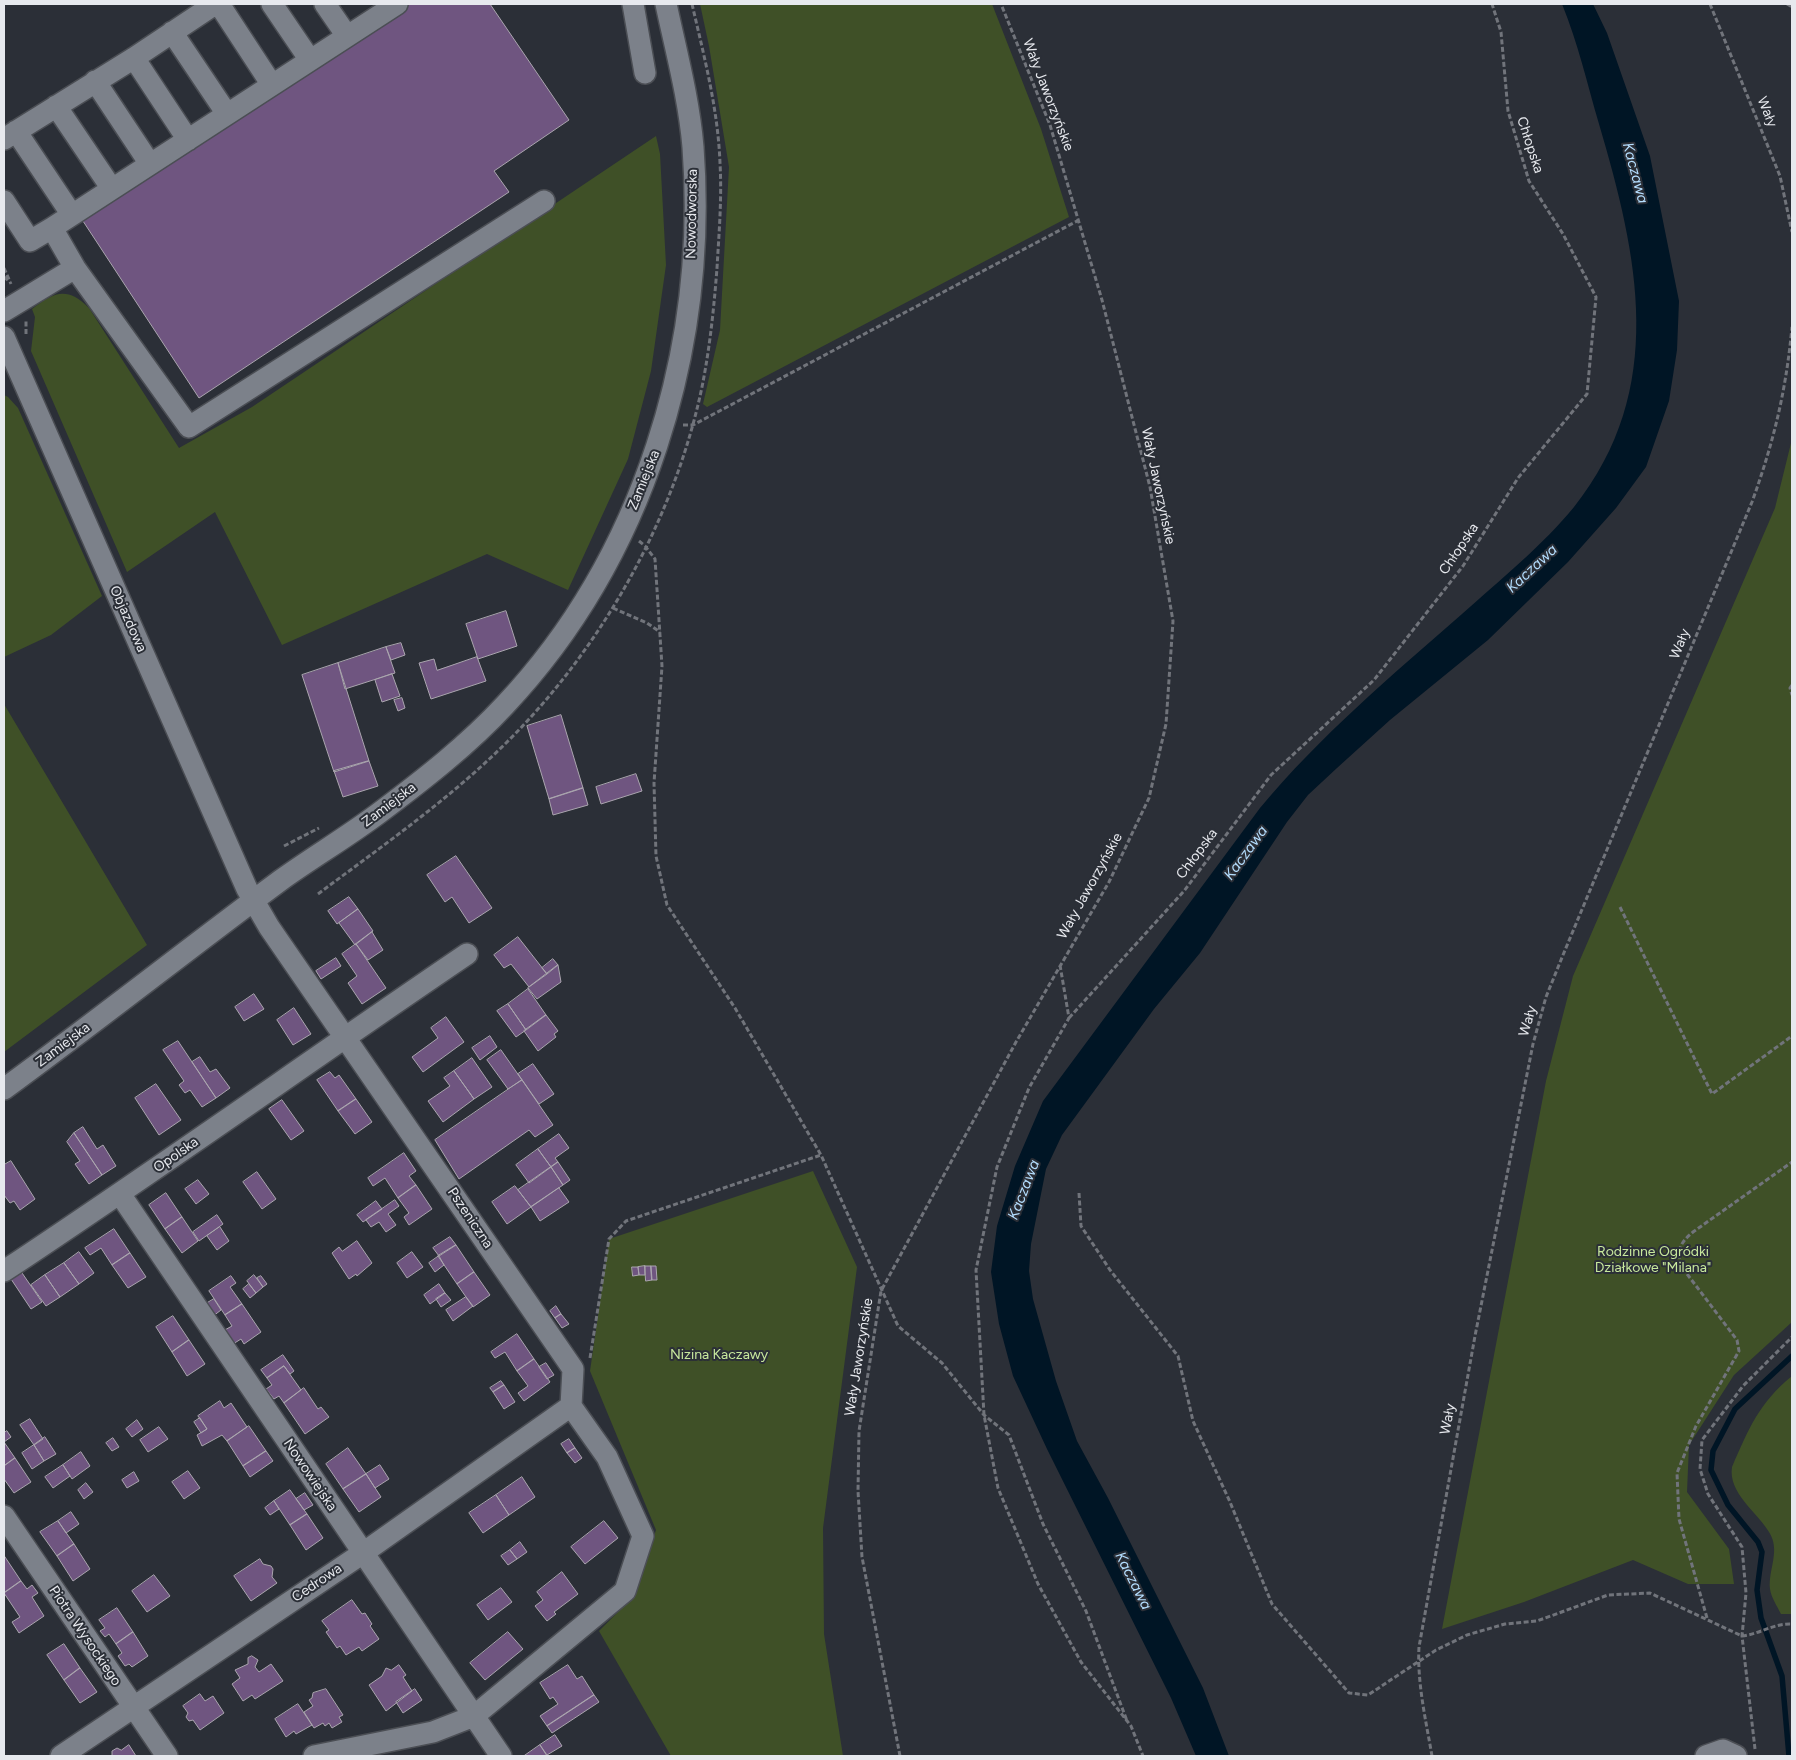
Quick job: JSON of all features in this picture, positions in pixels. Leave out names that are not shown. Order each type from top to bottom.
[{"type":"street","points":[[72,215],[10,135],[134,58],[214,4]]},
{"type":"street","points":[[219,4],[272,85]]},
{"type":"street","points":[[272,4],[310,60]]},
{"type":"street","points":[[325,4],[347,36]]},
{"type":"street","points":[[633,4],[645,74]]},
{"type":"street","name":"Nowodworska","points":[[664,424],[677,376],[691,275],[694,194],[693,146],[688,110],[666,4]]},
{"type":"street","points":[[4,201],[30,241],[347,36],[389,6]]},
{"type":"street","points":[[172,32],[227,114]]},
{"type":"street","points":[[134,58],[188,140]]},
{"type":"street","points":[[95,81],[150,164]]},
{"type":"street","points":[[56,106],[112,189]]},
{"type":"street","points":[[52,228],[75,268],[189,427],[544,200]]},
{"type":"street","points":[[4,311],[75,268]]},
{"type":"street","name":"Objazdowa","points":[[6,351],[254,901]]},
{"type":"street","name":"Zamiejska","points":[[4,1090],[307,861],[378,814],[429,774],[504,706],[540,665],[567,630],[624,530],[653,461],[664,424]]},
{"type":"street","name":"Pszeniczna","points":[[254,901],[269,927],[346,1036],[573,1369]]},
{"type":"street","points":[[346,1036],[467,954]]},
{"type":"street","name":"Opolska","points":[[4,1271],[120,1194],[346,1036]]},
{"type":"street","name":"Nowowiejska","points":[[120,1194],[501,1756]]},
{"type":"street","points":[[314,1756],[433,1732],[474,1716],[624,1591],[643,1536],[608,1457],[571,1406],[573,1369]]},
{"type":"street","name":"Cedrowa","points":[[61,1756],[363,1553],[571,1406]]},
{"type":"street","name":"Piotra Wysockiego","points":[[4,1516],[167,1756]]},
{"type":"street","points":[[1706,1756],[1723,1750],[1736,1756]]},
{"type":"path","points":[[318,894],[442,800],[513,736],[581,655],[613,608],[662,510],[693,425],[702,386],[713,320],[720,223],[720,163],[707,68],[692,4]]},
{"type":"path","name":"Wały Jaworzyńskie","points":[[900,1756],[862,1558],[859,1526],[859,1431],[881,1291],[1060,964],[1108,882],[1149,798],[1166,724],[1173,621],[1150,487],[1102,300],[1050,125],[1001,4]]},
{"type":"path","name":"Chłopska","points":[[1127,1721],[1081,1662],[1038,1584],[998,1488],[984,1415],[976,1270],[997,1167],[1029,1088],[1069,1018],[1184,891],[1271,775],[1374,680],[1463,566],[1518,478],[1587,394],[1596,297],[1563,234],[1529,181],[1508,111],[1501,32],[1492,4]]},
{"type":"path","name":"Wały","points":[[1710,4],[1777,168],[1792,232]]},
{"type":"path","points":[[1787,4],[1792,7]]},
{"type":"path","points":[[664,424],[693,425],[1078,220]]},
{"type":"path","points":[[4,268],[10,282],[4,277]]},
{"type":"path","name":"Wały","points":[[1432,1756],[1418,1661],[1422,1621],[1475,1336],[1539,1020],[1563,955],[1752,502],[1772,447],[1779,420],[1788,372],[1792,327]]},
{"type":"path","points":[[624,530],[645,546],[655,559],[662,666],[654,782],[656,847],[667,905],[735,1008],[821,1155],[898,1326],[942,1363],[984,1415],[1009,1435],[1043,1524],[1086,1611],[1127,1721],[1143,1756]]},
{"type":"path","points":[[613,608],[647,623],[660,632]]},
{"type":"path","points":[[1792,685],[1790,688],[1792,695]]},
{"type":"path","points":[[1620,907],[1712,1094],[1792,1036]]},
{"type":"path","points":[[1060,964],[1069,1018]]},
{"type":"path","points":[[573,1369],[592,1357],[609,1239],[626,1221],[821,1155]]},
{"type":"path","points":[[1707,1619],[1679,1519],[1677,1472],[1696,1426],[1739,1351],[1737,1340],[1681,1266],[1678,1254],[1681,1242],[1693,1232],[1792,1162]]},
{"type":"path","points":[[1079,1193],[1081,1226],[1110,1270],[1178,1356],[1193,1421],[1230,1502],[1272,1604],[1349,1693],[1368,1695],[1436,1650],[1468,1635],[1505,1624],[1537,1621],[1608,1595],[1650,1593],[1742,1636],[1753,1634],[1778,1624],[1792,1624]]},
{"type":"path","points":[[1756,1756],[1742,1636],[1746,1593],[1742,1547],[1708,1494],[1700,1468],[1702,1440],[1743,1386],[1792,1337]]},
{"type":"green space","points":[[700,4],[992,4],[1041,129],[1069,217],[707,407],[703,404],[720,330],[729,167],[709,46]]},
{"type":"green space","points":[[656,136],[660,154],[666,265],[651,371],[628,459],[568,590],[487,554],[282,645],[215,512],[127,572],[31,351],[35,317],[32,309],[54,295],[60,294],[74,296],[89,308],[179,448],[252,407]]},
{"type":"green space","points":[[4,395],[18,408],[102,596],[51,635],[4,657]]},
{"type":"green space","name":"Rodzinne Ogródki Działkowe \"Milana\"","points":[[1792,439],[1792,1322],[1734,1375],[1689,1445],[1687,1492],[1729,1549],[1734,1584],[1688,1584],[1633,1560],[1524,1602],[1442,1629],[1546,1081],[1573,976],[1775,508]]},
{"type":"green space","points":[[4,704],[147,945],[4,1052]]},
{"type":"green space","name":"Nizina Kaczawy","points":[[813,1171],[857,1267],[823,1528],[824,1634],[843,1756],[671,1756],[599,1631],[634,1596],[656,1530],[590,1371],[609,1239]]},
{"type":"green space","points":[[1792,1376],[1792,1614],[1781,1614],[1770,1589],[1774,1553],[1772,1539],[1769,1532],[1734,1485],[1732,1467],[1750,1428],[1763,1406]]},
{"type":"water","name":"Kaczawa","points":[[1562,4],[1593,4],[1607,33],[1650,156],[1679,301],[1677,350],[1669,401],[1646,467],[1616,508],[1568,562],[1488,640],[1390,720],[1308,795],[1287,822],[1200,953],[1154,1009],[1062,1135],[1046,1169],[1031,1244],[1029,1271],[1033,1299],[1056,1381],[1077,1441],[1108,1498],[1203,1688],[1229,1756],[1196,1756],[1171,1698],[1047,1449],[1013,1376],[999,1324],[991,1272],[997,1226],[1015,1166],[1043,1101],[1260,808],[1307,756],[1357,707],[1506,576],[1562,521],[1574,507],[1604,462],[1623,416],[1634,369],[1636,321],[1633,272],[1625,223],[1613,174],[1578,48]]},
{"type":"building","points":[[406,4],[490,4],[569,120],[494,171],[509,192],[199,398],[81,218]]},
{"type":"building","points":[[506,611],[517,646],[478,659],[466,624]]},
{"type":"building","points":[[401,643],[405,655],[391,660],[386,647]]},
{"type":"building","points":[[386,647],[395,673],[345,689],[338,663]]},
{"type":"building","points":[[477,657],[486,681],[431,699],[419,663],[434,659],[437,670]]},
{"type":"building","points":[[338,663],[369,761],[334,772],[302,675]]},
{"type":"building","points":[[392,674],[400,696],[382,702],[375,680]]},
{"type":"building","points":[[402,698],[405,708],[398,711],[394,700]]},
{"type":"building","points":[[561,715],[583,788],[549,799],[527,726]]},
{"type":"building","points":[[369,761],[378,786],[343,797],[334,771]]},
{"type":"building","points":[[636,774],[642,791],[601,804],[596,787]]},
{"type":"building","points":[[583,788],[588,805],[553,815],[549,799]]},
{"type":"building","points":[[456,856],[492,908],[469,923],[452,897],[445,902],[427,875]]},
{"type":"building","points":[[349,897],[358,909],[337,924],[328,911]]},
{"type":"building","points":[[358,909],[373,931],[355,945],[339,923]]},
{"type":"building","points":[[372,932],[383,950],[368,960],[356,944]]},
{"type":"building","points":[[518,937],[547,974],[529,987],[511,964],[504,968],[494,955]]},
{"type":"building","points":[[356,944],[386,988],[362,1004],[348,983],[357,976],[342,954]]},
{"type":"building","points":[[336,958],[341,966],[321,979],[316,971]]},
{"type":"building","points":[[553,959],[558,965],[547,974],[542,968]]},
{"type":"building","points":[[558,965],[561,982],[537,999],[528,988]]},
{"type":"building","points":[[528,989],[546,1015],[526,1030],[508,1004]]},
{"type":"building","points":[[254,994],[264,1009],[244,1021],[235,1007]]},
{"type":"building","points":[[508,1004],[526,1030],[516,1037],[497,1011]]},
{"type":"building","points":[[294,1008],[311,1034],[293,1045],[277,1020]]},
{"type":"building","points":[[546,1015],[558,1031],[554,1034],[556,1037],[538,1051],[524,1031]]},
{"type":"building","points":[[446,1017],[464,1042],[423,1072],[412,1057],[438,1038],[431,1028]]},
{"type":"building","points":[[490,1036],[497,1047],[480,1060],[472,1048]]},
{"type":"building","points":[[178,1041],[216,1098],[202,1107],[190,1090],[185,1093],[179,1085],[184,1081],[163,1050]]},
{"type":"building","points":[[501,1050],[522,1080],[508,1089],[487,1060]]},
{"type":"building","points":[[200,1057],[210,1072],[216,1069],[230,1088],[216,1098],[192,1062]]},
{"type":"building","points":[[472,1058],[492,1087],[474,1099],[454,1071]]},
{"type":"building","points":[[533,1064],[554,1094],[539,1104],[518,1074]]},
{"type":"building","points":[[454,1071],[474,1099],[443,1122],[428,1101],[450,1086],[444,1078]]},
{"type":"building","points":[[330,1072],[335,1078],[339,1075],[356,1099],[338,1111],[317,1080]]},
{"type":"building","points":[[522,1080],[553,1125],[535,1137],[529,1130],[459,1179],[435,1140]]},
{"type":"building","points":[[156,1084],[181,1120],[159,1135],[135,1098]]},
{"type":"building","points":[[356,1099],[372,1122],[355,1134],[338,1111]]},
{"type":"building","points":[[282,1100],[304,1131],[291,1140],[269,1109]]},
{"type":"building","points":[[83,1127],[97,1149],[103,1145],[116,1166],[102,1175],[74,1133]]},
{"type":"building","points":[[74,1133],[102,1175],[89,1184],[75,1164],[80,1161],[67,1142]]},
{"type":"building","points":[[559,1134],[569,1148],[555,1158],[558,1162],[551,1167],[538,1149]]},
{"type":"building","points":[[538,1149],[551,1167],[529,1183],[516,1165]]},
{"type":"building","points":[[404,1153],[416,1171],[409,1176],[416,1185],[398,1198],[385,1178],[373,1186],[368,1178]]},
{"type":"building","points":[[11,1161],[35,1199],[20,1210],[14,1201],[10,1203],[4,1195],[4,1165]]},
{"type":"building","points":[[558,1162],[570,1180],[563,1185],[551,1167]]},
{"type":"building","points":[[551,1167],[563,1185],[531,1207],[518,1190]]},
{"type":"building","points":[[257,1172],[276,1199],[262,1209],[243,1182]]},
{"type":"building","points":[[198,1180],[209,1194],[196,1204],[185,1189]]},
{"type":"building","points":[[416,1185],[432,1209],[409,1225],[404,1217],[409,1213],[398,1198]]},
{"type":"building","points":[[515,1186],[531,1207],[507,1224],[492,1202]]},
{"type":"building","points":[[559,1188],[569,1202],[540,1221],[531,1207]]},
{"type":"building","points":[[166,1193],[182,1217],[165,1229],[149,1205]]},
{"type":"building","points":[[395,1200],[399,1206],[388,1214],[396,1225],[386,1232],[379,1222],[371,1227],[366,1220]]},
{"type":"building","points":[[376,1201],[382,1209],[363,1222],[357,1215]]},
{"type":"building","points":[[217,1215],[223,1224],[199,1241],[193,1232]]},
{"type":"building","points":[[182,1217],[198,1241],[182,1253],[165,1229]]},
{"type":"building","points":[[220,1227],[229,1241],[217,1250],[207,1236]]},
{"type":"building","points":[[114,1229],[130,1253],[112,1265],[101,1248],[90,1255],[85,1248]]},
{"type":"building","points":[[450,1237],[456,1245],[439,1256],[433,1248]]},
{"type":"building","points":[[357,1241],[372,1263],[357,1276],[356,1274],[349,1279],[332,1253],[339,1247],[342,1251]]},
{"type":"building","points":[[456,1245],[474,1272],[457,1284],[438,1256]]},
{"type":"building","points":[[79,1252],[94,1273],[79,1284],[64,1263]]},
{"type":"building","points":[[412,1252],[423,1267],[407,1278],[397,1263]]},
{"type":"building","points":[[130,1253],[146,1277],[128,1288],[112,1265]]},
{"type":"building","points":[[439,1256],[444,1265],[435,1272],[429,1263]]},
{"type":"building","points":[[64,1263],[79,1284],[60,1297],[45,1275]]},
{"type":"building","points":[[645,1266],[645,1275],[639,1275],[638,1267]]},
{"type":"building","points":[[645,1266],[651,1266],[652,1280],[646,1281]]},
{"type":"building","points":[[651,1266],[656,1266],[657,1280],[652,1280]]},
{"type":"building","points":[[632,1267],[638,1267],[639,1275],[633,1276]]},
{"type":"building","points":[[20,1270],[42,1302],[31,1309],[9,1276]]},
{"type":"building","points":[[474,1272],[490,1295],[473,1307],[457,1284]]},
{"type":"building","points":[[45,1275],[60,1297],[46,1306],[31,1285]]},
{"type":"building","points":[[254,1275],[263,1287],[256,1293],[247,1281]]},
{"type":"building","points":[[231,1276],[236,1283],[230,1287],[242,1304],[225,1315],[209,1291]]},
{"type":"building","points":[[261,1276],[267,1284],[263,1287],[257,1278]]},
{"type":"building","points":[[249,1284],[256,1293],[250,1298],[243,1289]]},
{"type":"building","points":[[439,1284],[445,1293],[430,1304],[424,1295]]},
{"type":"building","points":[[445,1293],[451,1300],[441,1307],[436,1299]]},
{"type":"building","points":[[466,1297],[473,1306],[453,1321],[446,1310]]},
{"type":"building","points":[[214,1299],[221,1310],[212,1317],[204,1305]]},
{"type":"building","points":[[242,1304],[261,1332],[244,1344],[241,1339],[233,1344],[223,1331],[232,1326],[225,1315]]},
{"type":"building","points":[[556,1306],[561,1314],[555,1318],[550,1311]]},
{"type":"building","points":[[561,1314],[569,1324],[562,1328],[555,1318]]},
{"type":"building","points":[[173,1316],[189,1340],[172,1352],[156,1327]]},
{"type":"building","points":[[517,1334],[534,1359],[517,1371],[505,1352],[495,1358],[491,1352]]},
{"type":"building","points":[[189,1340],[205,1364],[187,1376],[172,1352]]},
{"type":"building","points":[[283,1355],[294,1371],[290,1374],[284,1366],[267,1378],[261,1370]]},
{"type":"building","points":[[534,1359],[550,1382],[524,1401],[518,1393],[528,1386],[517,1371]]},
{"type":"building","points":[[546,1363],[554,1375],[547,1379],[539,1367]]},
{"type":"building","points":[[284,1366],[301,1390],[284,1403],[279,1396],[274,1399],[266,1389],[272,1385],[267,1378]]},
{"type":"building","points":[[501,1381],[504,1385],[493,1392],[490,1388]]},
{"type":"building","points":[[504,1385],[515,1402],[504,1409],[493,1392]]},
{"type":"building","points":[[304,1388],[318,1409],[321,1407],[329,1417],[305,1434],[284,1403]]},
{"type":"building","points":[[220,1401],[224,1408],[231,1403],[247,1427],[227,1441],[222,1435],[202,1446],[197,1435],[207,1429],[198,1416]]},
{"type":"building","points":[[200,1418],[207,1429],[201,1433],[194,1422]]},
{"type":"building","points":[[30,1419],[43,1439],[34,1445],[20,1425]]},
{"type":"building","points":[[137,1420],[143,1429],[132,1437],[126,1429]]},
{"type":"building","points":[[249,1426],[266,1451],[243,1466],[227,1441]]},
{"type":"building","points":[[159,1427],[168,1439],[148,1452],[140,1440]]},
{"type":"building","points":[[7,1431],[11,1437],[4,1442],[4,1433]]},
{"type":"building","points":[[45,1437],[56,1454],[44,1461],[34,1445]]},
{"type":"building","points":[[113,1438],[119,1447],[112,1451],[106,1443]]},
{"type":"building","points":[[569,1439],[575,1448],[567,1453],[561,1444]]},
{"type":"building","points":[[4,1442],[15,1458],[4,1466]]},
{"type":"building","points":[[34,1445],[44,1461],[32,1469],[22,1453]]},
{"type":"building","points":[[348,1448],[366,1474],[343,1489],[326,1464]]},
{"type":"building","points":[[575,1448],[582,1458],[575,1463],[567,1453]]},
{"type":"building","points":[[266,1451],[273,1461],[250,1477],[243,1466]]},
{"type":"building","points":[[81,1452],[90,1466],[72,1479],[63,1465]]},
{"type":"building","points":[[15,1458],[31,1482],[14,1493],[4,1479],[4,1466]]},
{"type":"building","points":[[63,1465],[70,1476],[53,1488],[45,1477]]},
{"type":"building","points":[[380,1465],[389,1479],[375,1488],[366,1474]]},
{"type":"building","points":[[188,1471],[200,1488],[184,1499],[172,1482]]},
{"type":"building","points":[[134,1472],[139,1481],[127,1488],[122,1480]]},
{"type":"building","points":[[366,1474],[381,1497],[359,1512],[343,1489]]},
{"type":"building","points":[[522,1477],[535,1497],[509,1515],[496,1495]]},
{"type":"building","points":[[86,1483],[93,1492],[84,1499],[78,1490]]},
{"type":"building","points":[[290,1490],[307,1514],[290,1525],[274,1501]]},
{"type":"building","points":[[305,1493],[313,1505],[304,1510],[296,1499]]},
{"type":"building","points":[[496,1495],[509,1515],[483,1533],[469,1513]]},
{"type":"building","points":[[274,1501],[279,1509],[270,1515],[265,1508]]},
{"type":"building","points":[[71,1512],[79,1524],[66,1533],[58,1521]]},
{"type":"building","points":[[307,1514],[323,1538],[306,1550],[290,1525]]},
{"type":"building","points":[[58,1521],[74,1544],[57,1556],[40,1532]]},
{"type":"building","points":[[604,1521],[618,1538],[585,1564],[571,1547]]},
{"type":"building","points":[[520,1542],[527,1552],[517,1559],[510,1550]]},
{"type":"building","points":[[74,1544],[90,1569],[73,1581],[57,1556]]},
{"type":"building","points":[[510,1550],[517,1559],[508,1565],[501,1556]]},
{"type":"building","points":[[4,1558],[21,1581],[4,1593]]},
{"type":"building","points":[[260,1559],[263,1564],[271,1566],[273,1569],[272,1577],[277,1583],[251,1601],[234,1576]]},
{"type":"building","points":[[562,1572],[578,1594],[554,1612],[556,1614],[547,1621],[535,1606],[543,1600],[537,1592]]},
{"type":"building","points":[[154,1575],[170,1596],[147,1612],[132,1591]]},
{"type":"building","points":[[21,1581],[27,1589],[32,1585],[38,1593],[32,1597],[44,1616],[19,1633],[12,1622],[20,1617],[4,1593]]},
{"type":"building","points":[[501,1588],[512,1602],[488,1620],[477,1605]]},
{"type":"building","points":[[352,1600],[362,1614],[365,1613],[372,1624],[370,1626],[379,1639],[362,1651],[359,1647],[346,1655],[340,1646],[337,1648],[326,1632],[329,1630],[322,1621]]},
{"type":"building","points":[[117,1608],[133,1632],[116,1644],[109,1634],[105,1637],[100,1631],[105,1628],[99,1620]]},
{"type":"building","points":[[133,1632],[148,1656],[132,1667],[129,1664],[125,1666],[118,1656],[122,1653],[116,1644]]},
{"type":"building","points":[[508,1632],[523,1649],[485,1680],[470,1663]]},
{"type":"building","points":[[64,1644],[80,1668],[64,1680],[47,1655]]},
{"type":"building","points":[[252,1656],[258,1660],[255,1667],[259,1672],[271,1664],[283,1681],[255,1699],[252,1695],[243,1701],[232,1684],[240,1678],[235,1670],[248,1664],[248,1658]]},
{"type":"building","points":[[399,1665],[406,1675],[403,1677],[412,1691],[386,1711],[369,1685],[382,1676],[386,1668],[391,1670]]},
{"type":"building","points":[[568,1665],[577,1679],[582,1676],[594,1695],[547,1726],[540,1716],[558,1704],[553,1697],[550,1699],[540,1683]]},
{"type":"building","points":[[80,1668],[97,1692],[80,1703],[64,1680]]},
{"type":"building","points":[[326,1689],[343,1715],[339,1717],[342,1722],[332,1728],[329,1723],[325,1726],[323,1723],[314,1728],[304,1712],[313,1706],[309,1700],[312,1698],[313,1693]]},
{"type":"building","points":[[415,1689],[422,1700],[403,1713],[396,1702]]},
{"type":"building","points":[[200,1694],[205,1701],[213,1696],[224,1713],[200,1730],[193,1720],[189,1721],[186,1717],[188,1713],[183,1706]]},
{"type":"building","points":[[594,1695],[599,1702],[552,1733],[547,1726]]},
{"type":"building","points":[[298,1704],[312,1725],[296,1734],[294,1731],[286,1737],[275,1719]]},
{"type":"building","points":[[555,1735],[562,1746],[547,1755],[540,1745]]},
{"type":"building","points":[[129,1745],[136,1756],[112,1756],[112,1751],[117,1748],[121,1750]]},
{"type":"building","points":[[540,1745],[547,1756],[524,1756]]},
{"type":"waterway","points":[[1789,1756],[1782,1676],[1761,1618],[1757,1590],[1762,1552],[1758,1542],[1728,1505],[1711,1470],[1713,1451],[1735,1409],[1792,1356]]}]
